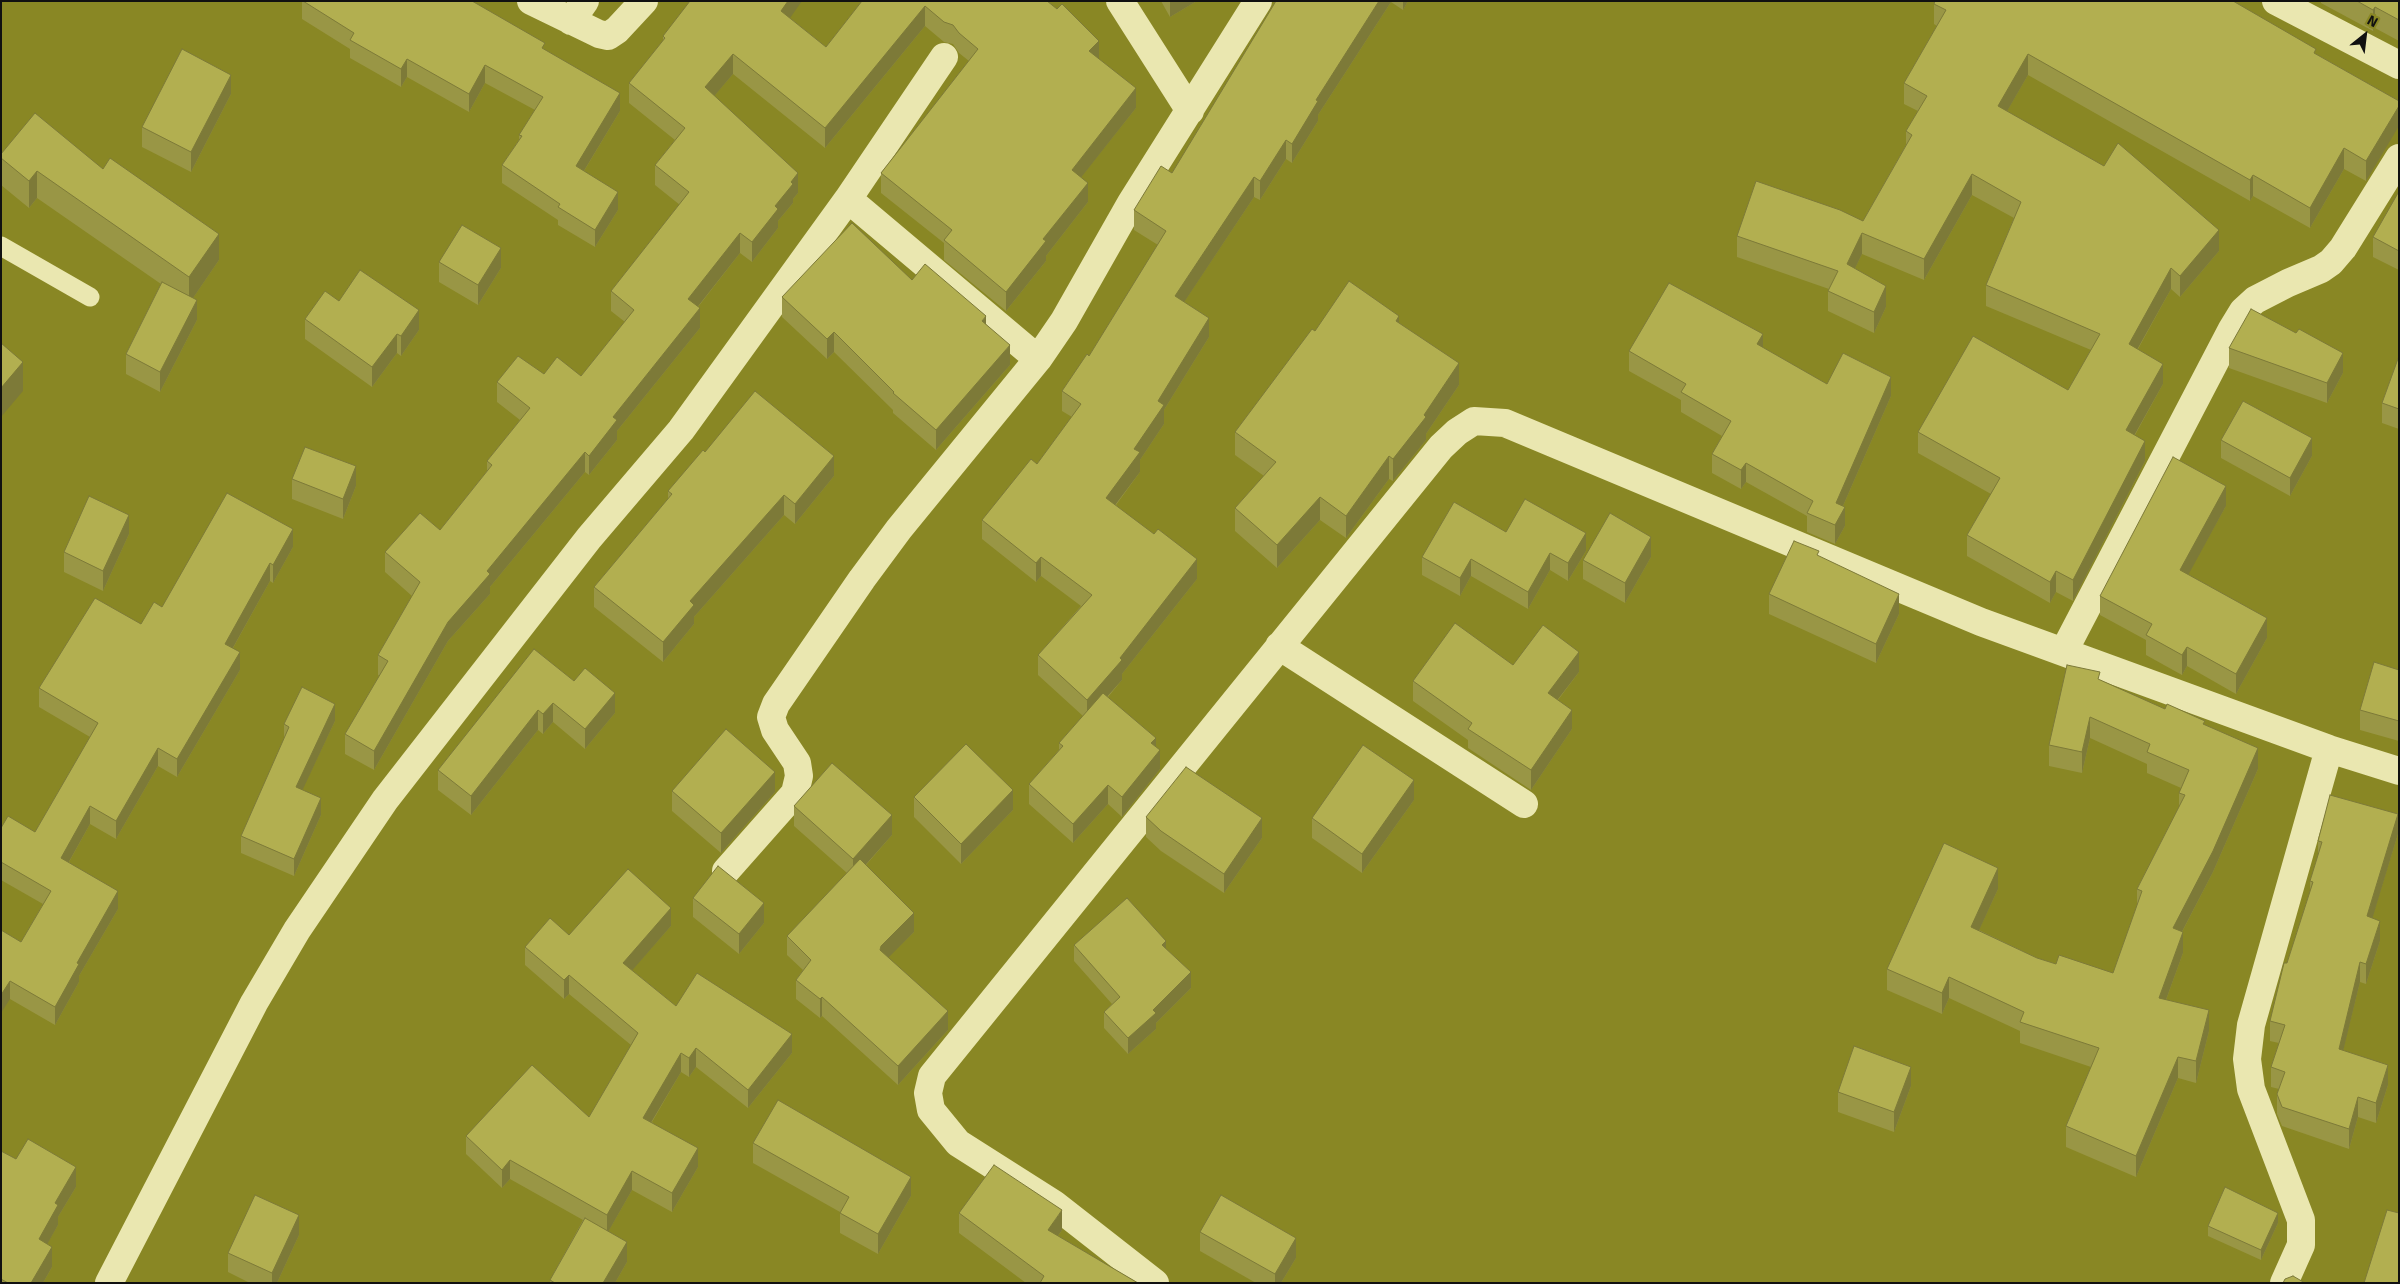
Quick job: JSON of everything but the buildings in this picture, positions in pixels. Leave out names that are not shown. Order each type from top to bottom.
[{"type":"street","points":[[531,1],[578,11],[608,36],[617,30],[644,1]]},
{"type":"street","points":[[1104,1],[1125,10],[1190,111]]},
{"type":"street","points":[[726,871],[795,793],[799,776],[797,762],[775,730],[771,717],[776,704],[862,579],[899,529],[1038,359],[1064,321],[1131,203],[1258,1]]},
{"type":"street","points":[[2276,1],[2399,65]]},
{"type":"street","points":[[109,1283],[254,1003],[297,930],[385,800],[589,538],[681,430],[848,198],[944,57]]},
{"type":"street","points":[[2064,651],[2243,311],[2255,300],[2321,269],[2331,262],[2343,248],[2399,158]]},
{"type":"street","points":[[848,198],[1038,359]]},
{"type":"street","points":[[1155,1283],[1054,1204],[958,1143],[931,1110],[928,1093],[932,1076],[1441,447],[1457,432],[1474,421],[1505,423],[1922,598],[2328,748],[2399,771]]},
{"type":"street","points":[[1279,646],[1524,804]]},
{"type":"street","points":[[2284,1283],[2301,1245],[2301,1220],[2251,1090],[2247,1059],[2251,1025],[2328,748]]},
{"type":"lane","points":[[1,246],[90,297]]}]
